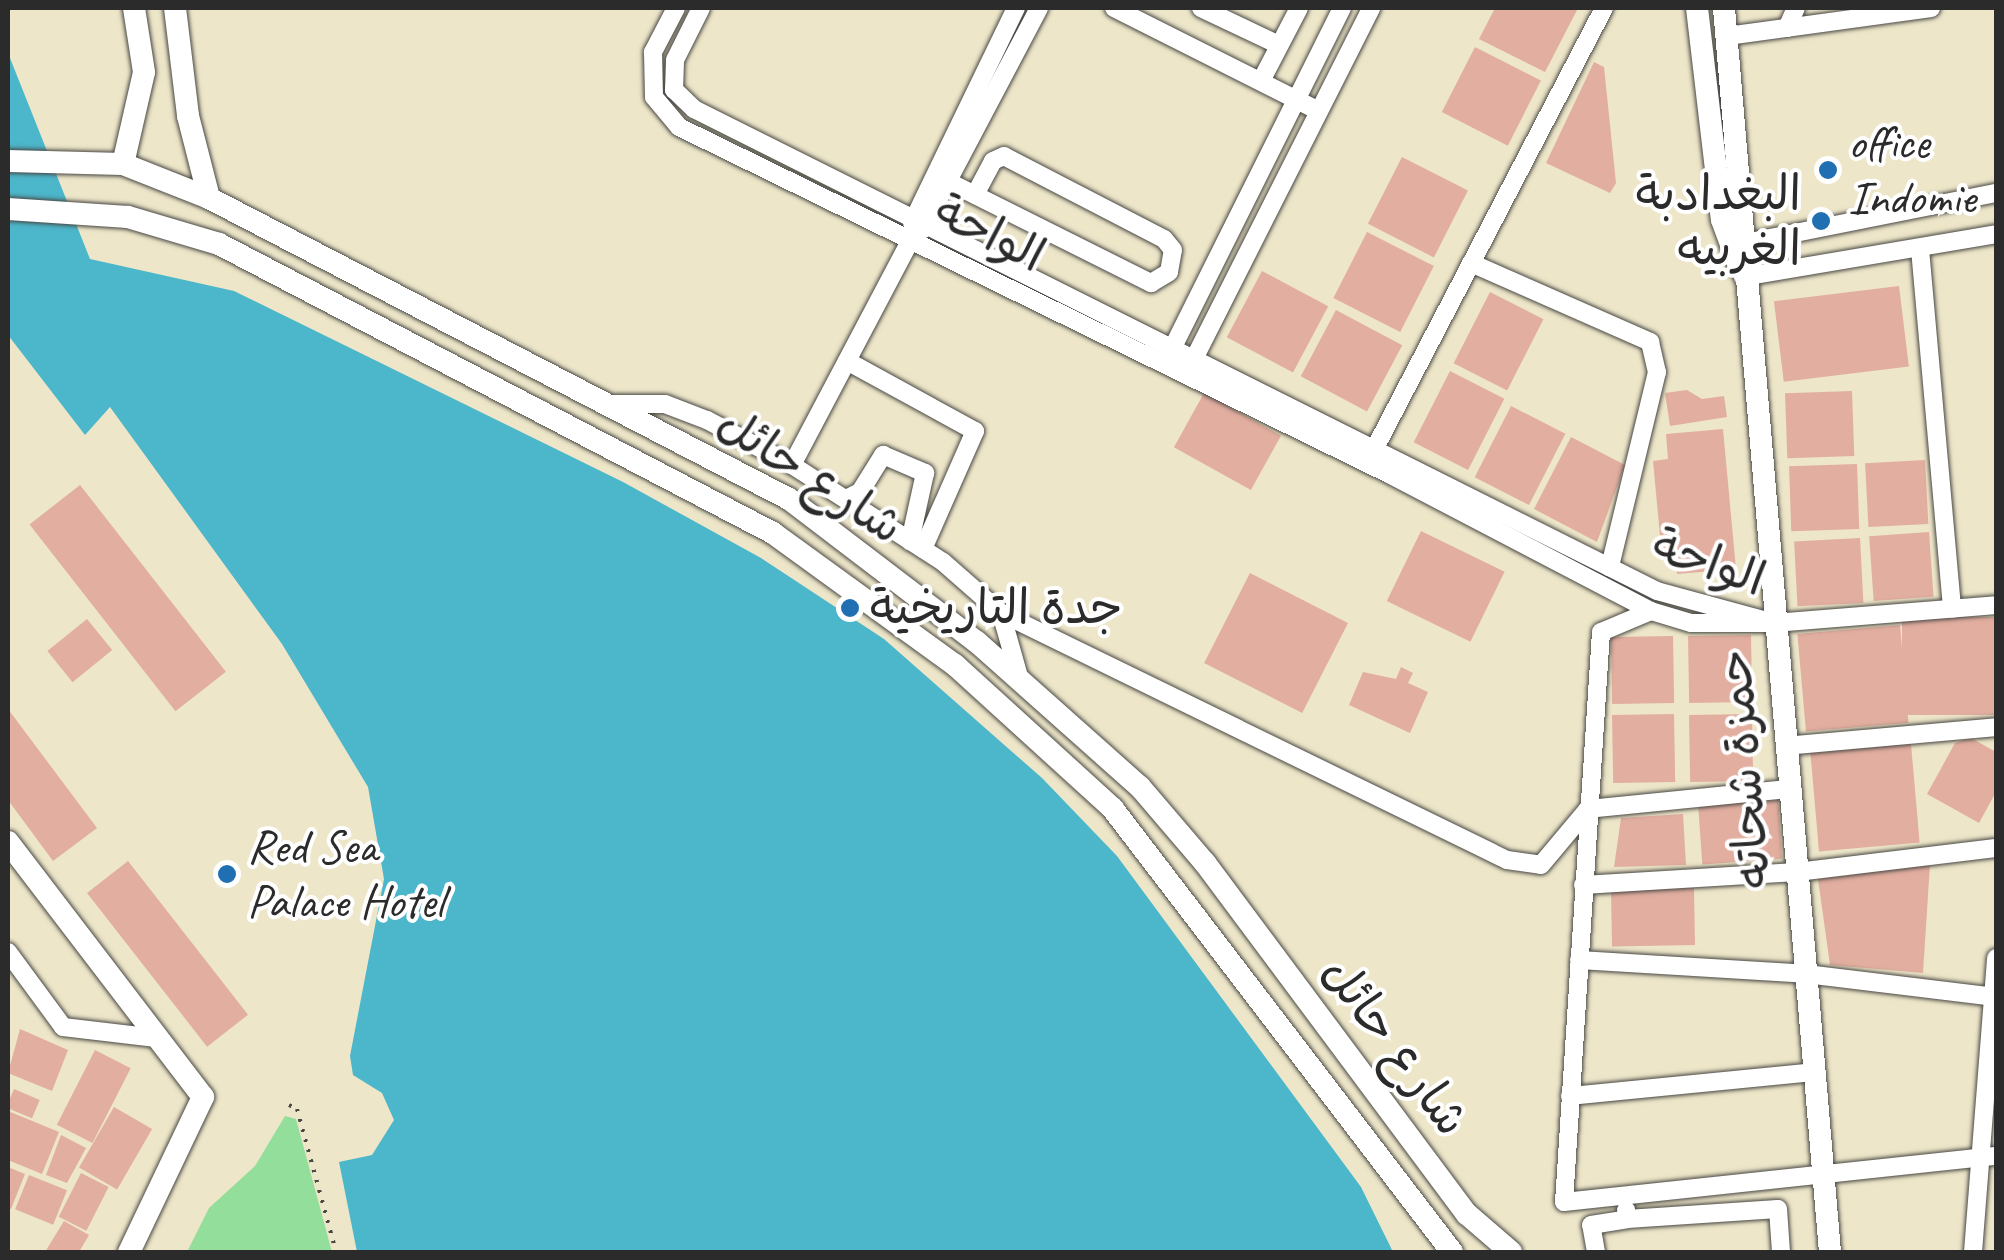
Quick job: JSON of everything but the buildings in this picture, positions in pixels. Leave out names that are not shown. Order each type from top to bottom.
[{"type":"main road","points":[[123,164],[144,72],[134,8]]},
{"type":"main road","points":[[174,8],[188,116],[209,198]]},
{"type":"main road","name":"حمزة شحاته","points":[[1698,8],[1722,220],[1743,277]]},
{"type":"main road","name":"حمزة شحاته","points":[[1724,8],[1745,243],[1743,277],[1830,1252]]},
{"type":"main road","name":"شارع حائل","points":[[8,161],[123,164],[209,198],[789,500],[1020,680],[1140,787],[1206,862],[1466,1214],[1511,1252]]},
{"type":"main road","name":"شارع حائل","points":[[8,210],[81,210],[219,244],[772,533],[955,665],[1114,809],[1452,1252]]},
{"type":"main road","points":[[8,842],[202,1097],[130,1252]]},
{"type":"main road","points":[[8,863],[90,945]]},
{"type":"street","name":"الواحة","points":[[676,8],[654,52],[654,97],[680,127],[1168,364],[1650,611],[1692,623],[1774,623]]},
{"type":"street","name":"الواحة","points":[[701,8],[675,60],[674,90],[694,109],[922,219],[1610,567],[1693,604],[1774,623]]},
{"type":"street","points":[[792,465],[922,219],[1016,8]]},
{"type":"street","points":[[922,219],[951,182],[1039,8]]},
{"type":"street","points":[[1114,8],[1319,111]]},
{"type":"street","points":[[1201,8],[1280,46]]},
{"type":"street","points":[[1261,81],[1298,8]]},
{"type":"street","points":[[1342,8],[1169,344],[1168,364],[1194,357],[1372,8]]},
{"type":"street","points":[[1375,448],[1604,8]]},
{"type":"street","points":[[1786,28],[1796,8]]},
{"type":"street","points":[[1727,36],[1932,8]]},
{"type":"street","points":[[951,182],[975,195],[1151,282],[1170,272],[1173,250],[1164,239],[1004,156],[993,161],[975,195]]},
{"type":"street","points":[[1745,243],[1996,193]]},
{"type":"street","points":[[1743,277],[1996,234]]},
{"type":"street","points":[[1920,249],[1952,609]]},
{"type":"street","points":[[1471,264],[1650,342],[1657,372],[1610,567]]},
{"type":"street","points":[[847,362],[975,431],[916,545]]},
{"type":"street","points":[[611,404],[665,404],[792,465],[916,545],[1001,613],[1507,860],[1541,865],[1588,809],[1789,788]]},
{"type":"street","points":[[846,500],[860,492],[883,455],[926,472],[916,545]]},
{"type":"street","points":[[1774,623],[1996,605]]},
{"type":"street","points":[[1650,611],[1601,632],[1564,1202],[1988,1157]]},
{"type":"street","points":[[1001,613],[1020,680]]},
{"type":"street","points":[[1785,746],[1996,727]]},
{"type":"street","points":[[1584,884],[1796,872],[1996,848]]},
{"type":"street","points":[[1973,1252],[1988,1157],[1996,958]]},
{"type":"street","points":[[1579,960],[1806,974],[1995,997]]},
{"type":"street","points":[[11,963],[63,1028],[156,1038]]},
{"type":"street","points":[[1570,1096],[1815,1072]]},
{"type":"street","points":[[1624,1195],[1627,1220]]},
{"type":"street","points":[[1596,1252],[1592,1224],[1778,1209],[1780,1252]]},
{"type":"path","points":[[289,1105],[297,1109],[336,1252]]},
{"type":"green space","points":[[285,1116],[296,1119],[332,1252],[187,1252],[209,1208],[255,1166]]},
{"type":"water","points":[[8,53],[90,259],[234,291],[623,482],[761,558],[884,639],[1042,778],[1117,856],[1361,1187],[1393,1252],[357,1252],[339,1162],[372,1155],[394,1120],[382,1093],[353,1075],[350,1056],[384,879],[368,787],[282,644],[110,407],[85,435],[8,335]]},
{"type":"place","name":"office Indomie","points":[[1828,170]]},
{"type":"place","name":"البغدادبة الغربيه","points":[[1821,221]]},
{"type":"place","name":"جدة التاريخية","points":[[850,608]]},
{"type":"place","name":"Red Sea Palace Hotel","points":[[227,874]]}]
